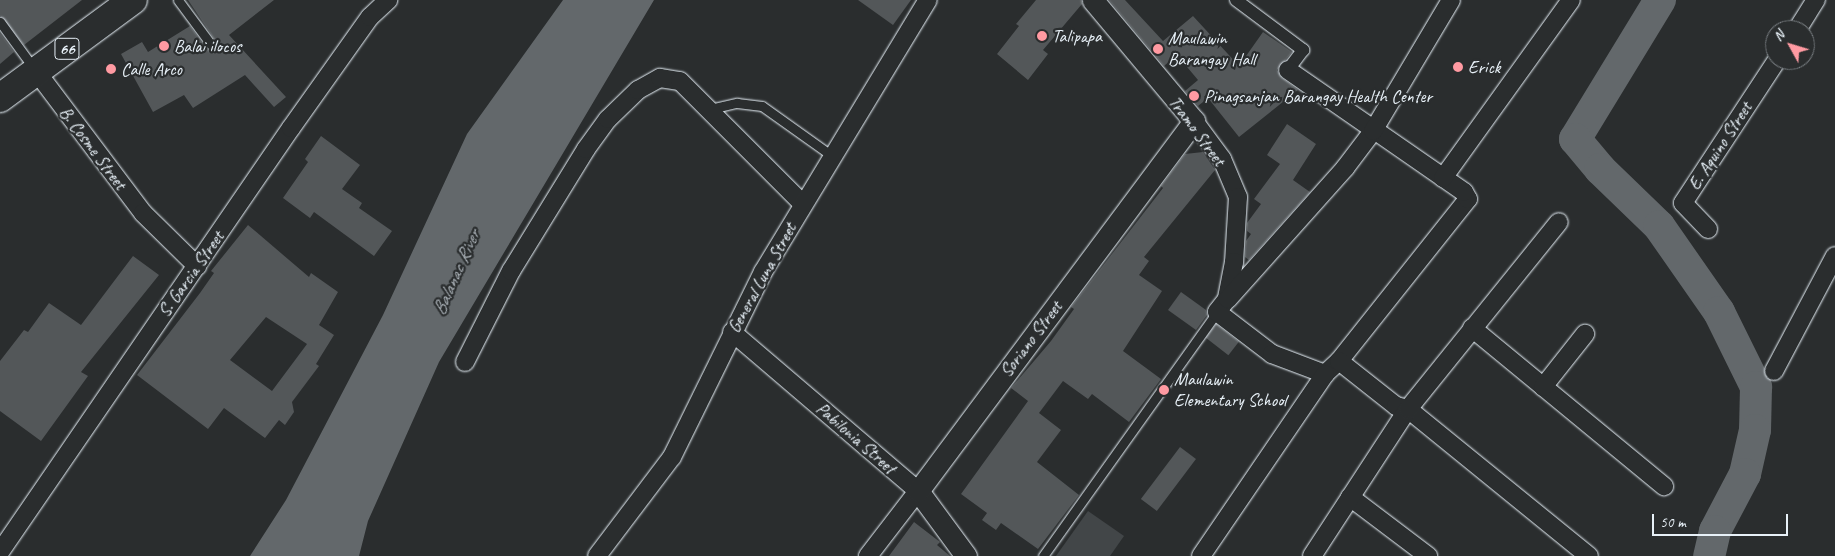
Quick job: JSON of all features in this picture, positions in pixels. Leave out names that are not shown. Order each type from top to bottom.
[{"type":"main road","name":"66","points":[[0,98],[134,0]]},
{"type":"street","name":"S. Garcia Street","points":[[0,552],[370,17],[388,0]]},
{"type":"street","name":"General Luna Street","points":[[597,556],[672,457],[732,332],[803,204],[928,0]]},
{"type":"street","name":"Tramo Street","points":[[1093,0],[1194,121],[1222,159],[1238,197],[1234,262],[1222,306]]},
{"type":"street","points":[[1201,556],[1325,374],[1339,361],[1467,203],[1464,192],[1373,131],[1288,70],[1303,50],[1236,0]]},
{"type":"street","points":[[1325,374],[1272,354],[1222,306],[1345,168],[1373,131],[1451,0]]},
{"type":"street","points":[[1443,178],[1571,0]]},
{"type":"street","points":[[1803,20],[1816,0]]},
{"type":"street","name":"E. Aquino Street","points":[[1708,229],[1683,203],[1770,70]]},
{"type":"street","name":"B. Cosme Street","points":[[36,71],[143,214],[197,266]]},
{"type":"street","points":[[465,362],[516,262],[562,186],[608,119],[638,90],[660,78],[680,81],[803,204]]},
{"type":"street","name":"Soriano Street","points":[[868,556],[1194,121]]},
{"type":"street","points":[[1312,556],[1408,409],[1559,222]]},
{"type":"street","points":[[1774,371],[1835,256]]},
{"type":"street","points":[[1472,328],[1664,486]]},
{"type":"street","name":"Pabilonia Street","points":[[732,332],[918,491],[966,556]]},
{"type":"street","points":[[1543,387],[1585,334]]},
{"type":"street","points":[[1339,361],[1396,406],[1408,409],[1589,556]]},
{"type":"street","points":[[1350,497],[1428,556]]},
{"type":"lane","points":[[178,0],[212,46]]},
{"type":"lane","name":"B. Cosme Street","points":[[0,22],[36,71]]},
{"type":"lane","points":[[710,109],[737,102],[762,106],[832,156]]},
{"type":"lane","points":[[1043,556],[1222,306]]},
{"type":"shaded area","points":[[1088,511],[1124,536],[1110,556],[1056,556]]},
{"type":"water","name":"Balanac River","points":[[563,0],[654,0],[439,362],[368,521],[359,556],[250,556],[286,500],[383,315],[467,134]]},
{"type":"building","points":[[0,0],[82,0],[24,45],[0,16]]},
{"type":"building","points":[[188,0],[274,0],[229,35],[286,97],[274,107],[245,75],[193,108],[184,95],[153,112],[121,54],[142,42],[148,52],[190,26],[207,50],[216,51],[217,43]]},
{"type":"building","points":[[858,0],[911,0],[893,25]]},
{"type":"building","points":[[1036,0],[1081,0],[1082,4],[1043,50],[1048,54],[1028,80],[997,54],[1019,26],[1016,24]]},
{"type":"building","points":[[1109,0],[1125,0],[1163,41],[1193,16],[1239,66],[1263,32],[1292,52],[1277,70],[1282,78],[1298,90],[1239,137],[1208,98],[1198,106],[1185,91],[1198,80],[1177,55],[1164,66]]},
{"type":"building","points":[[0,33],[14,52],[0,64]]},
{"type":"building","points":[[1287,124],[1316,144],[1293,180],[1310,192],[1249,260],[1245,257],[1246,241],[1251,234],[1247,231],[1247,223],[1261,204],[1254,199],[1280,164],[1267,155]]},
{"type":"building","points":[[321,136],[360,165],[342,189],[362,203],[359,208],[392,231],[374,256],[314,212],[310,218],[283,198],[308,162],[305,159]]},
{"type":"building","points":[[1203,152],[1215,170],[1144,257],[1149,261],[1139,275],[1162,291],[1123,351],[1161,379],[1129,422],[1092,394],[1088,399],[1063,381],[1039,413],[1061,430],[1037,462],[1079,495],[1038,549],[1001,523],[996,530],[982,520],[987,513],[961,494],[1028,401],[1011,388],[1051,341],[1074,309],[1071,307],[1163,188],[1161,186],[1185,154]]},
{"type":"building","points":[[248,225],[309,277],[311,273],[338,292],[319,325],[334,335],[316,364],[319,366],[292,402],[294,412],[285,425],[279,420],[265,438],[224,408],[208,429],[137,375],[200,293],[214,273],[211,271]],"holes":[[[266,317],[307,344],[272,391],[230,360]]]},
{"type":"building","points":[[133,256],[159,275],[81,372],[88,376],[41,441],[0,411],[0,361],[24,330],[28,332],[49,303],[81,325]]},
{"type":"building","points":[[1181,292],[1206,310],[1207,315],[1196,330],[1168,310]]},
{"type":"building","points":[[1216,324],[1239,342],[1228,355],[1206,337]]},
{"type":"building","points":[[1180,447],[1196,459],[1157,511],[1141,499]]},
{"type":"building","points":[[914,522],[940,542],[937,545],[950,556],[889,556]]},
{"type":"waterway","points":[[1660,0],[1575,139],[1600,169],[1659,226],[1719,312],[1756,387],[1755,430],[1745,474],[1715,531],[1709,556]]},
{"type":"place","name":"Talipapa","points":[[1042,36]]},
{"type":"place","name":"Balai ilocos","points":[[164,46]]},
{"type":"place","name":"Maulawin Barangay Hall","points":[[1158,49]]},
{"type":"place","name":"Erick","points":[[1458,67]]},
{"type":"place","name":"Calle Arco","points":[[111,69]]},
{"type":"place","name":"Pinagsanjan Barangay Health Center","points":[[1194,96]]},
{"type":"place","name":"Maulawin Elementary School","points":[[1164,390]]}]
